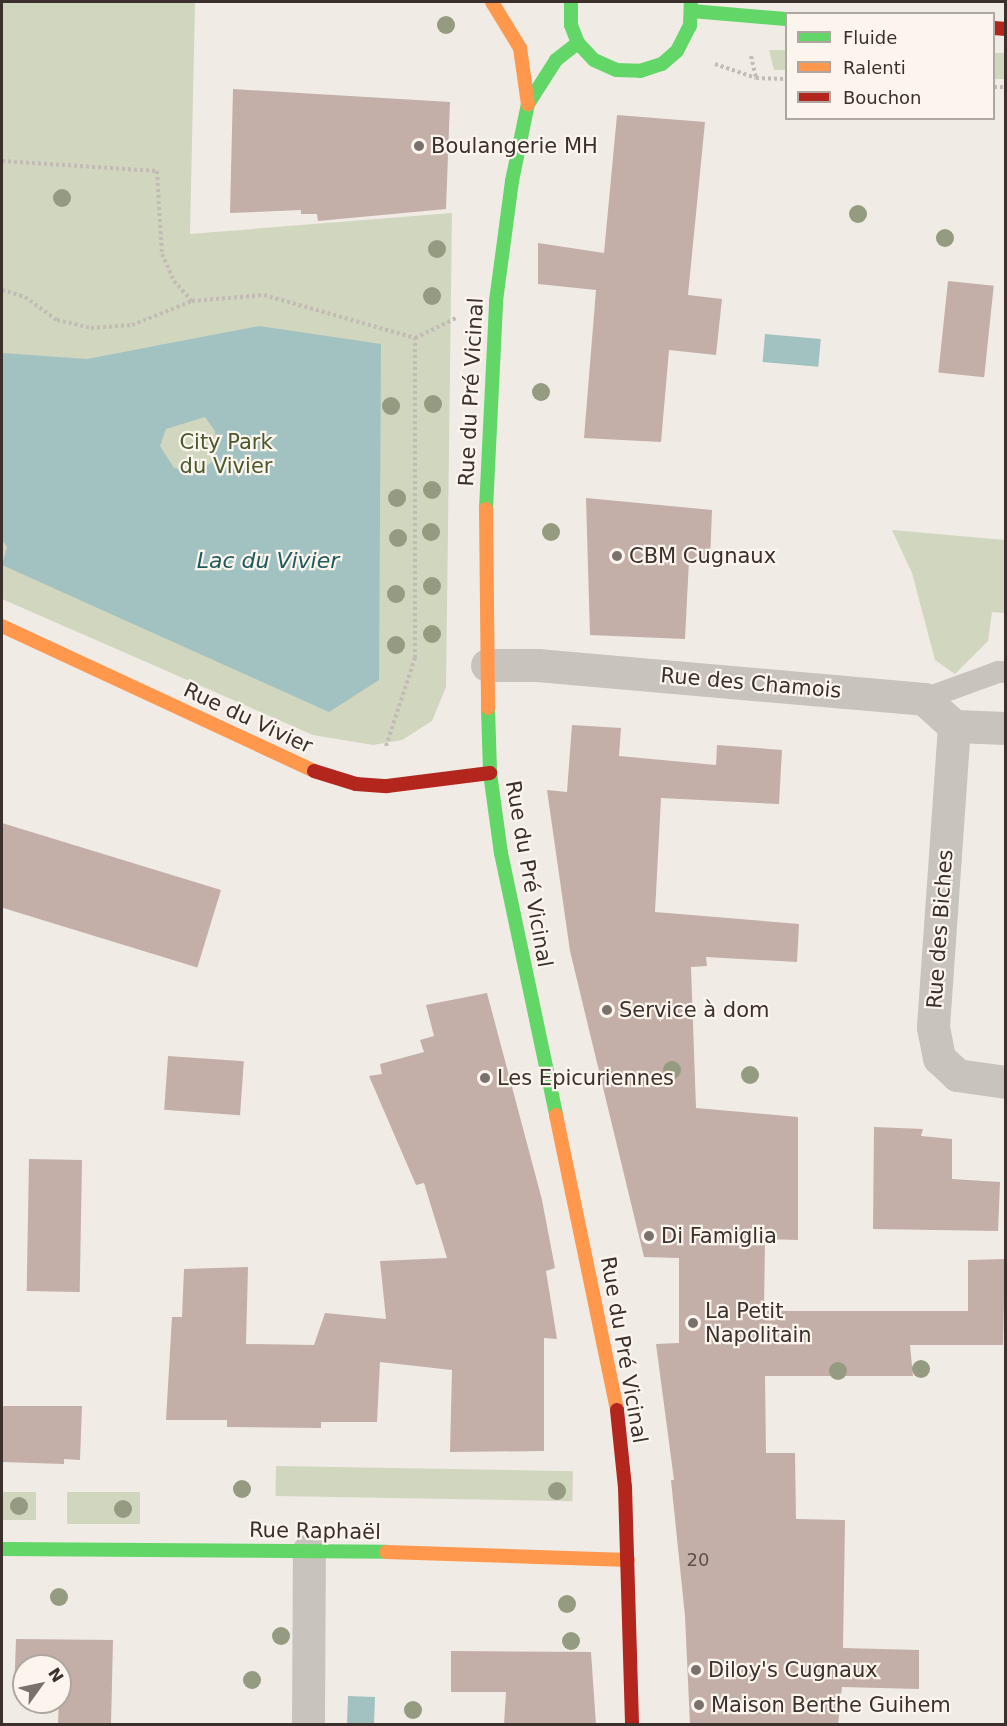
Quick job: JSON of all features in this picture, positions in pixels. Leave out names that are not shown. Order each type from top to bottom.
[{"type":"main road","points":[[492,2],[520,48],[528,104]]},
{"type":"main road","points":[[570,2],[572,25],[579,43],[594,60],[616,70],[640,71],[662,64],[677,51],[690,26],[692,6],[785,19]]},
{"type":"main road","name":"Rue du Pré Vicinal","points":[[579,43],[556,60],[528,104],[512,181],[496,301],[484,550],[490,773],[501,853],[616,1402],[628,1560],[632,1725]]},
{"type":"main road","name":"Rue du Vivier","points":[[2,626],[304,768],[357,784],[387,786],[490,773]]},
{"type":"main road","name":"Rue Raphaël","points":[[2,1549],[309,1550],[628,1560]]},
{"type":"street","name":"Rue des Chamois","points":[[487,665],[549,666],[924,699]]},
{"type":"street","points":[[924,699],[954,726],[1005,728]]},
{"type":"street","name":"Rue des Biches","points":[[954,726],[933,1028],[939,1058],[957,1075],[1005,1082]]},
{"type":"street","points":[[308,1725],[309,1550]]},
{"type":"lane","points":[[924,699],[998,672],[1005,672]]},
{"type":"path","points":[[677,51],[756,78],[785,80]]},
{"type":"path","points":[[2,161],[157,171],[162,254],[174,281],[192,301]]},
{"type":"path","points":[[2,290],[25,297],[57,320],[91,328],[132,325],[192,301],[264,295],[414,338],[496,301]]},
{"type":"path","points":[[387,786],[386,738],[415,658],[414,338]]},
{"type":"green space","name":"City Park du Vivier","points":[[2,2],[195,3],[190,234],[452,213],[446,687],[432,721],[402,740],[373,745],[313,735],[2,599]]},
{"type":"green space","points":[[769,50],[785,50],[785,70],[774,70]]},
{"type":"green space","points":[[995,53],[1005,53],[1005,79],[995,79]]},
{"type":"green space","points":[[892,530],[1005,540],[1005,613],[992,612],[988,641],[955,674],[935,660],[912,573]]},
{"type":"green space","points":[[276,1466],[573,1471],[572,1501],[275,1496]]},
{"type":"green space","points":[[2,1492],[36,1492],[36,1520],[2,1520]]},
{"type":"green space","points":[[67,1492],[140,1492],[140,1524],[67,1524]]},
{"type":"water","name":"Lac du Vivier","points":[[259,326],[381,344],[379,680],[329,712],[2,565],[7,547],[2,540],[2,353],[87,359]],"holes":[[[205,417],[215,431],[217,449],[212,462],[196,473],[174,468],[160,446],[166,429]]]},
{"type":"water","points":[[765,334],[821,339],[818,367],[763,362]]},
{"type":"water","points":[[348,1696],[375,1697],[374,1724],[347,1724]]},
{"type":"building","points":[[233,89],[450,102],[446,209],[318,221],[317,214],[301,214],[301,210],[230,213]]},
{"type":"building","points":[[617,115],[705,122],[688,295],[722,299],[716,355],[669,350],[661,442],[584,438],[596,290],[538,284],[538,243],[604,253]]},
{"type":"building","points":[[948,281],[994,286],[984,377],[938,372]]},
{"type":"building","name":"CBM Cugnaux","points":[[586,498],[712,510],[710,561],[689,560],[685,639],[590,635]]},
{"type":"building","points":[[572,725],[621,728],[619,756],[716,765],[717,745],[782,750],[779,804],[661,798],[655,912],[799,924],[797,962],[706,957],[707,966],[691,967],[696,1108],[798,1117],[798,1240],[765,1239],[764,1311],[968,1311],[968,1260],[1005,1259],[1003,1345],[910,1345],[913,1376],[765,1376],[766,1453],[795,1453],[796,1519],[845,1520],[843,1648],[919,1650],[919,1689],[842,1687],[838,1725],[690,1725],[685,1616],[671,1480],[674,1480],[656,1344],[679,1343],[679,1258],[644,1257],[570,951],[547,790],[567,792]]},
{"type":"building","points":[[2,823],[221,890],[197,967],[2,908]]},
{"type":"building","points":[[487,993],[542,1200],[555,1268],[546,1271],[557,1339],[544,1338],[544,1451],[450,1452],[452,1370],[380,1362],[377,1422],[321,1422],[321,1428],[227,1427],[227,1420],[166,1420],[172,1317],[182,1317],[184,1269],[248,1267],[246,1344],[314,1345],[325,1313],[386,1319],[380,1261],[447,1258],[424,1183],[416,1185],[369,1076],[382,1074],[380,1064],[424,1052],[420,1040],[434,1036],[426,1005]]},
{"type":"building","points":[[168,1056],[244,1061],[240,1115],[164,1110]]},
{"type":"building","points":[[874,1127],[923,1129],[921,1136],[952,1139],[952,1179],[1000,1182],[998,1231],[873,1229]]},
{"type":"building","points":[[29,1159],[82,1160],[80,1292],[27,1291]]},
{"type":"building","points":[[2,1406],[82,1406],[80,1460],[64,1459],[64,1464],[2,1462]]},
{"type":"building","points":[[16,1639],[113,1640],[111,1725],[58,1725],[58,1714],[72,1714],[72,1654],[15,1654]]},
{"type":"building","points":[[451,1651],[591,1652],[596,1725],[504,1725],[506,1692],[451,1692]]},
{"type":"traffic: fast","points":[[571,2],[571,25],[578,43],[594,60],[616,70],[640,71],[662,64],[677,51],[690,26],[691,2]]},
{"type":"traffic: fast","points":[[692,11],[785,19]]},
{"type":"traffic: fast","points":[[486,509],[496,301],[512,181],[528,104],[556,60],[578,43]]},
{"type":"traffic: fast","points":[[488,708],[490,773],[501,853],[556,1115]]},
{"type":"traffic: fast","points":[[2,1549],[386,1552]]},
{"type":"traffic: slow","points":[[492,2],[520,48],[528,104]]},
{"type":"traffic: slow","points":[[486,509],[488,708]]},
{"type":"traffic: slow","points":[[2,626],[314,771]]},
{"type":"traffic: slow","points":[[556,1115],[617,1410]]},
{"type":"traffic: slow","points":[[386,1552],[628,1560]]},
{"type":"traffic: jam","points":[[995,28],[1006,29]]},
{"type":"traffic: jam","points":[[314,771],[356,784],[387,786],[490,773]]},
{"type":"traffic: jam","points":[[617,1410],[625,1487],[632,1724]]},
{"type":"place","name":"Boulangerie MH","points":[[419,146]]},
{"type":"place","name":"CBM Cugnaux","points":[[617,556]]},
{"type":"place","name":"Service à dom","points":[[607,1010]]},
{"type":"place","name":"Les Epicuriennes","points":[[485,1078]]},
{"type":"place","name":"Di Famiglia","points":[[649,1236]]},
{"type":"place","name":"La Petit Napolitain","points":[[693,1323]]},
{"type":"place","name":"Diloy's Cugnaux","points":[[696,1670]]},
{"type":"place","name":"Maison Berthe Guihem","points":[[699,1705]]}]
